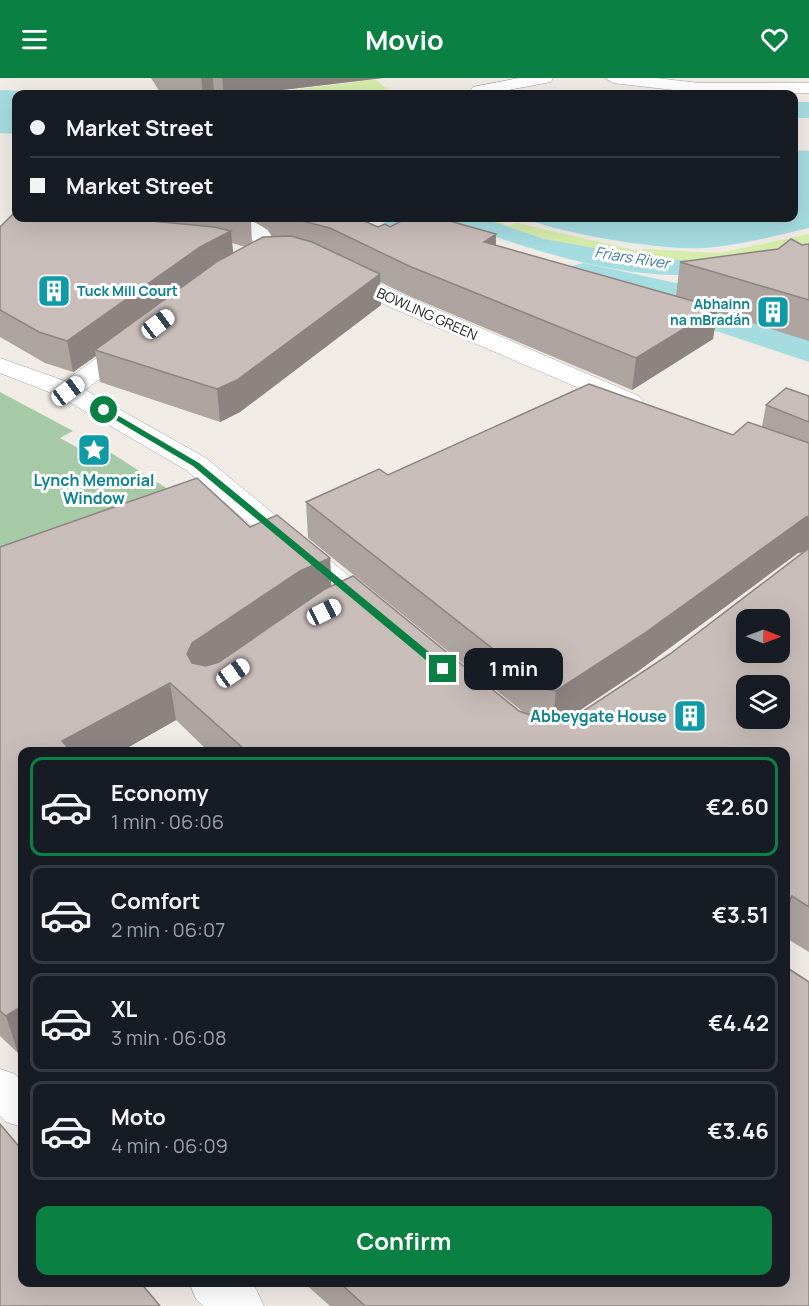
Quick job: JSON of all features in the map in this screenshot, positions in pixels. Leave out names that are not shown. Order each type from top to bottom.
[{"type":"street","points":[[484,90],[545,78]]},
{"type":"street","points":[[613,78],[699,87],[809,88]]},
{"type":"street","points":[[231,222],[249,228],[263,238],[255,259],[295,256]]},
{"type":"street","name":"BOWLING GREEN","points":[[322,265],[400,303],[646,407]]},
{"type":"street","points":[[68,391],[154,327]]},
{"type":"street","points":[[0,365],[68,391],[196,464],[392,628]]},
{"type":"street","points":[[324,612],[355,598]]},
{"type":"street","points":[[218,1287],[239,1306]]},
{"type":"green space","points":[[375,79],[388,90],[294,90]]},
{"type":"green space","points":[[493,222],[509,226],[517,223],[638,251],[644,249],[719,253],[809,234],[809,243],[730,260],[690,261],[598,251]]},
{"type":"green space","points":[[0,392],[73,431],[60,438],[94,457],[108,451],[193,505],[0,574]]},
{"type":"water","points":[[0,90],[12,90],[12,134],[0,133]]},
{"type":"water","points":[[798,150],[809,151],[809,228],[731,245],[688,248],[614,240],[536,222],[798,222]]},
{"type":"water","points":[[453,222],[494,222],[544,239],[632,255],[678,260],[721,261],[809,243],[809,260],[706,274],[643,273],[584,263]]},
{"type":"building","name":"Tuck Mill Court","points":[[12,215],[12,222],[162,222],[231,231],[200,247],[67,341],[39,332],[0,310],[0,227]]},
{"type":"building","points":[[306,222],[366,222],[378,227],[385,224],[390,227],[399,222],[453,222],[496,234],[484,242],[718,308],[636,358],[409,266],[330,228]]},
{"type":"building","points":[[291,236],[312,242],[380,274],[237,380],[217,389],[95,350],[218,261],[263,237]]},
{"type":"building","points":[[791,239],[802,245],[809,244],[809,300],[680,262],[778,249]]},
{"type":"building","points":[[589,384],[733,435],[748,422],[809,443],[809,516],[642,635],[556,691],[544,689],[306,502],[379,469],[388,475]]},
{"type":"building","points":[[786,388],[809,396],[809,422],[766,405]]},
{"type":"building","points":[[197,478],[250,527],[277,515],[330,558],[300,571],[192,643],[187,654],[192,663],[206,666],[219,662],[325,589],[353,576],[519,711],[533,716],[576,716],[670,654],[809,548],[809,907],[792,896],[790,899],[790,747],[242,747],[170,683],[62,741],[67,747],[18,747],[18,1008],[6,1016],[0,1011],[0,547]]},
{"type":"building","points":[[790,970],[809,982],[809,1306],[365,1306],[344,1287],[790,1287]]},
{"type":"building","points":[[0,1124],[18,1145],[18,1287],[144,1287],[160,1306],[0,1306]]},
{"type":"waterway","points":[[798,110],[809,110]]},
{"type":"waterway","name":"Friars River","points":[[408,222],[471,244]]},
{"type":"waterway","name":"Friars River","points":[[584,273],[691,297]]},
{"type":"waterway","points":[[663,292],[681,307],[809,351]]},
{"type":"place","name":"Tuck Mill Court","points":[[54,291]]},
{"type":"place","name":"Abhainn na mBradán","points":[[773,312]]},
{"type":"place","name":"Lynch Memorial Window","points":[[94,450]]},
{"type":"place","name":"Abbeygate House","points":[[690,716]]},
{"type":"route","points":[[104,410],[196,464],[443,669]]}]
